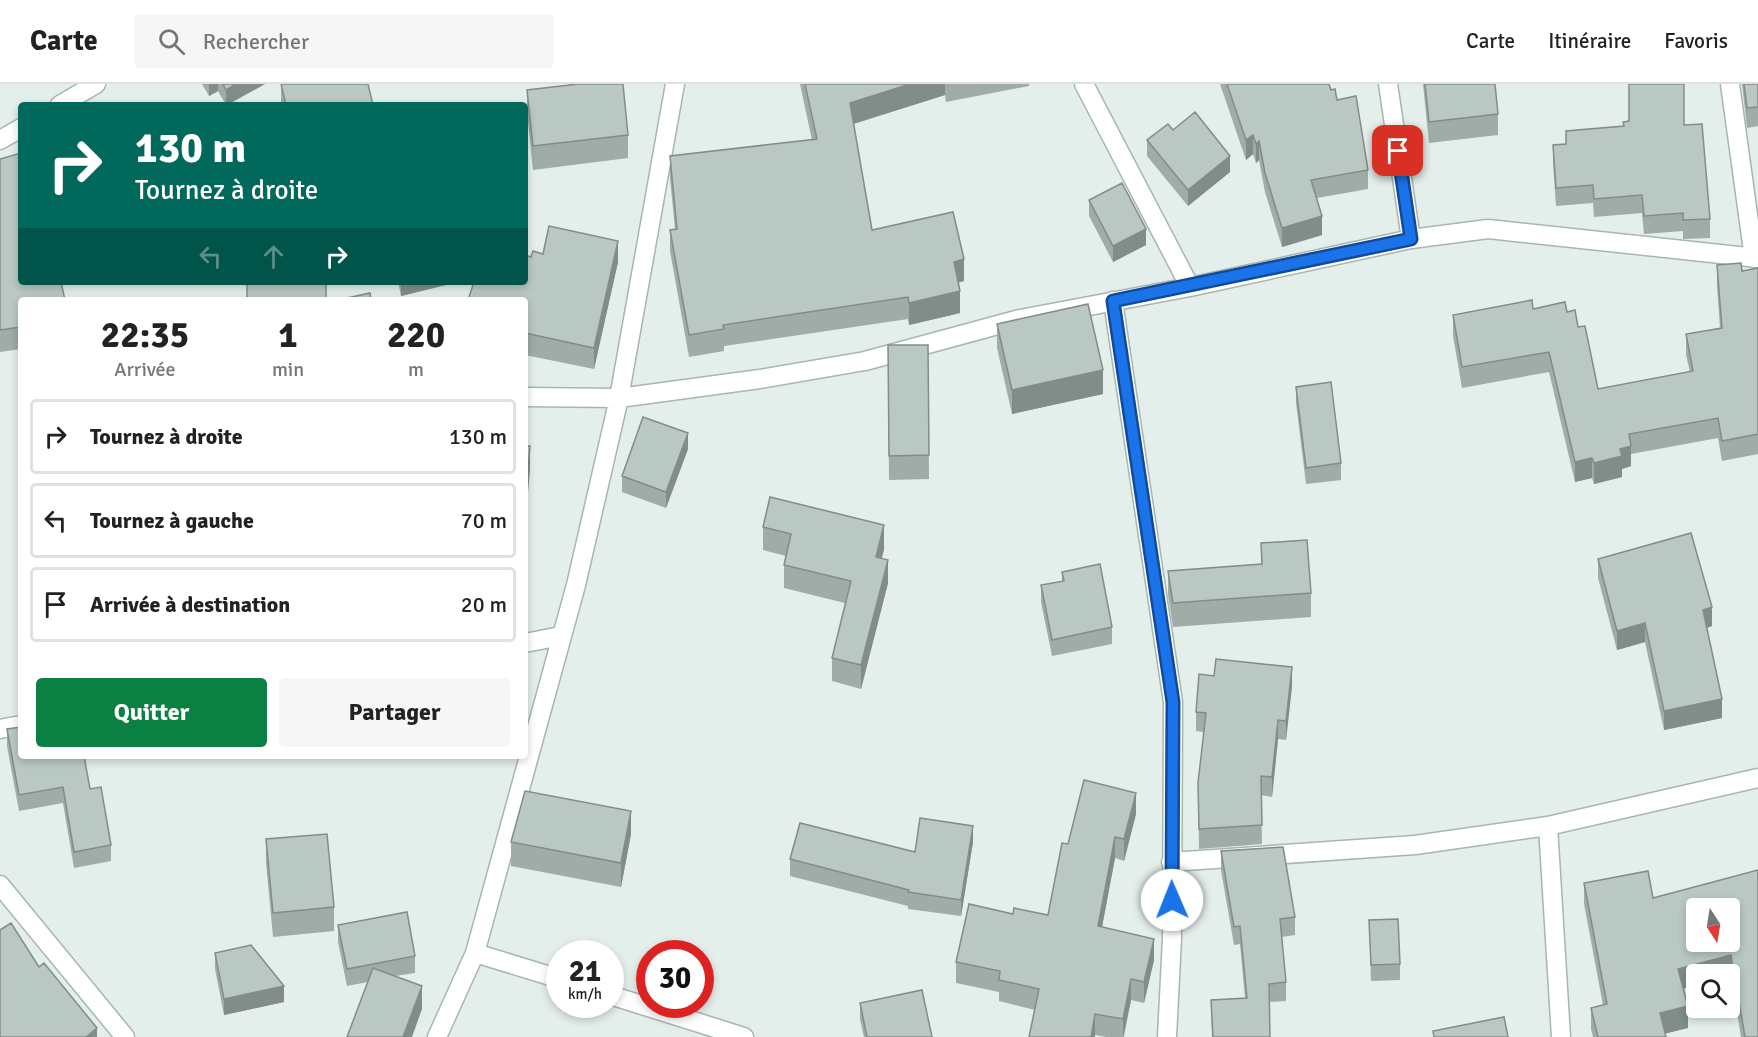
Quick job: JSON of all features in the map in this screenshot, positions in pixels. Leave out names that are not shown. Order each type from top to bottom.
[{"type":"street","points":[[65,102],[96,84]]},
{"type":"street","points":[[528,758],[576,585],[619,398],[675,84]]},
{"type":"street","points":[[1084,84],[1190,287]]},
{"type":"street","points":[[1388,84],[1411,239]]},
{"type":"street","points":[[528,397],[619,398],[760,379],[865,361],[1020,319],[1190,287],[1411,239],[1488,229],[1756,258],[1730,84]]},
{"type":"street","points":[[0,140],[18,130]]},
{"type":"street","points":[[1113,301],[1173,702],[1172,938],[1167,1037]]},
{"type":"street","points":[[528,642],[561,636]]},
{"type":"street","points":[[0,729],[18,726]]},
{"type":"street","points":[[437,1037],[475,953],[528,759]]},
{"type":"street","points":[[1171,862],[1415,844],[1548,826],[1758,778]]},
{"type":"street","points":[[1548,826],[1561,1037]]},
{"type":"street","points":[[0,885],[124,1037]]},
{"type":"street","points":[[475,953],[546,976]]},
{"type":"street","points":[[624,999],[744,1037]]},
{"type":"building","points":[[223,84],[236,84],[226,90]]},
{"type":"building","points":[[281,84],[368,84],[372,102],[285,102]]},
{"type":"building","points":[[578,84],[623,84],[628,135],[533,146],[527,90]]},
{"type":"building","points":[[805,84],[910,84],[850,103],[872,230],[953,212],[964,259],[954,262],[960,291],[909,303],[908,297],[723,325],[724,329],[689,335],[670,230],[677,229],[670,156],[817,139]]},
{"type":"building","points":[[1227,84],[1329,84],[1331,90],[1335,89],[1337,100],[1356,96],[1368,170],[1311,180],[1322,216],[1282,228],[1265,173],[1259,141],[1256,144],[1253,135],[1246,140]]},
{"type":"building","points":[[1425,84],[1495,84],[1498,114],[1429,122]]},
{"type":"building","points":[[1629,84],[1684,84],[1684,125],[1702,124],[1710,219],[1683,220],[1683,213],[1644,216],[1642,195],[1594,199],[1593,185],[1556,188],[1553,145],[1566,144],[1566,131],[1624,126],[1623,122],[1629,121]]},
{"type":"building","points":[[1744,84],[1758,84],[1758,107],[1747,108]]},
{"type":"building","points":[[1195,112],[1230,156],[1188,190],[1147,140],[1168,124],[1173,130]]},
{"type":"building","points":[[18,154],[18,285],[62,285],[64,297],[18,297],[18,327],[0,330],[0,159]]},
{"type":"building","points":[[1122,183],[1146,229],[1113,246],[1089,200]]},
{"type":"building","points":[[549,226],[618,241],[594,348],[528,334],[528,297],[469,297],[473,285],[528,285],[528,256],[531,257],[533,251],[543,254]]},
{"type":"building","points":[[1741,263],[1742,271],[1758,268],[1758,434],[1722,441],[1718,418],[1629,434],[1631,446],[1620,449],[1622,456],[1594,463],[1592,458],[1575,462],[1549,352],[1462,367],[1453,315],[1532,300],[1533,309],[1565,302],[1567,312],[1575,310],[1578,327],[1585,326],[1598,389],[1693,371],[1686,334],[1722,328],[1717,265]]},
{"type":"building","points":[[247,285],[326,285],[326,297],[247,297]]},
{"type":"building","points":[[370,293],[371,297],[352,297]]},
{"type":"building","points":[[1088,304],[1103,370],[1012,390],[997,324]]},
{"type":"building","points":[[888,345],[928,345],[929,455],[889,456]]},
{"type":"building","points":[[1331,382],[1341,463],[1306,468],[1296,387]]},
{"type":"building","points":[[643,417],[688,433],[666,492],[622,476]]},
{"type":"building","points":[[770,497],[884,525],[876,557],[888,560],[861,665],[832,658],[851,581],[784,565],[791,534],[763,527]]},
{"type":"building","points":[[1691,533],[1712,607],[1703,610],[1722,699],[1664,711],[1645,623],[1617,631],[1598,559]]},
{"type":"building","points":[[1307,540],[1311,593],[1173,603],[1168,571],[1262,564],[1261,543]]},
{"type":"building","points":[[1100,564],[1112,627],[1052,640],[1041,585],[1064,581],[1062,572]]},
{"type":"building","points":[[1216,659],[1292,667],[1286,721],[1278,720],[1272,777],[1261,776],[1262,825],[1199,829],[1198,783],[1206,713],[1196,712],[1199,674],[1214,676]]},
{"type":"building","points":[[18,727],[18,759],[85,759],[90,789],[101,787],[111,845],[74,852],[63,787],[19,795],[7,729]]},
{"type":"building","points":[[1084,780],[1136,793],[1124,839],[1115,837],[1098,926],[1154,939],[1144,982],[1131,979],[1123,1019],[1095,1014],[1091,1037],[1029,1037],[1039,989],[999,980],[1000,971],[956,962],[969,904],[1013,914],[1014,908],[1048,915],[1062,843],[1068,844]]},
{"type":"building","points":[[525,791],[631,811],[621,863],[511,842]]},
{"type":"building","points":[[920,818],[973,826],[961,900],[908,892],[909,890],[790,859],[800,823],[915,852]]},
{"type":"building","points":[[327,834],[334,907],[273,913],[266,839]]},
{"type":"building","points":[[1283,847],[1295,917],[1280,919],[1286,982],[1269,984],[1270,1037],[1213,1037],[1211,1000],[1247,998],[1240,926],[1234,927],[1221,851]]},
{"type":"building","points":[[1758,870],[1758,1037],[1745,1037],[1740,1008],[1740,964],[1733,964],[1731,955],[1697,964],[1686,964],[1686,967],[1678,969],[1686,1006],[1660,1013],[1666,1037],[1598,1037],[1591,1008],[1607,1004],[1584,883],[1648,871],[1653,898]]},
{"type":"building","points":[[407,912],[415,956],[347,969],[338,925]]},
{"type":"building","points":[[1398,919],[1400,964],[1371,965],[1369,920]]},
{"type":"building","points":[[11,923],[39,967],[44,963],[97,1028],[86,1037],[0,1037],[0,930]]},
{"type":"building","points":[[251,945],[284,986],[224,999],[215,953]]},
{"type":"building","points":[[373,968],[422,986],[403,1037],[347,1037]]},
{"type":"building","points":[[922,990],[932,1037],[867,1037],[860,1003]]},
{"type":"building","points":[[1504,1017],[1508,1037],[1434,1037],[1433,1031]]},
{"type":"route","points":[[1172,900],[1173,702],[1113,301],[1190,287],[1411,239],[1398,151]]}]
